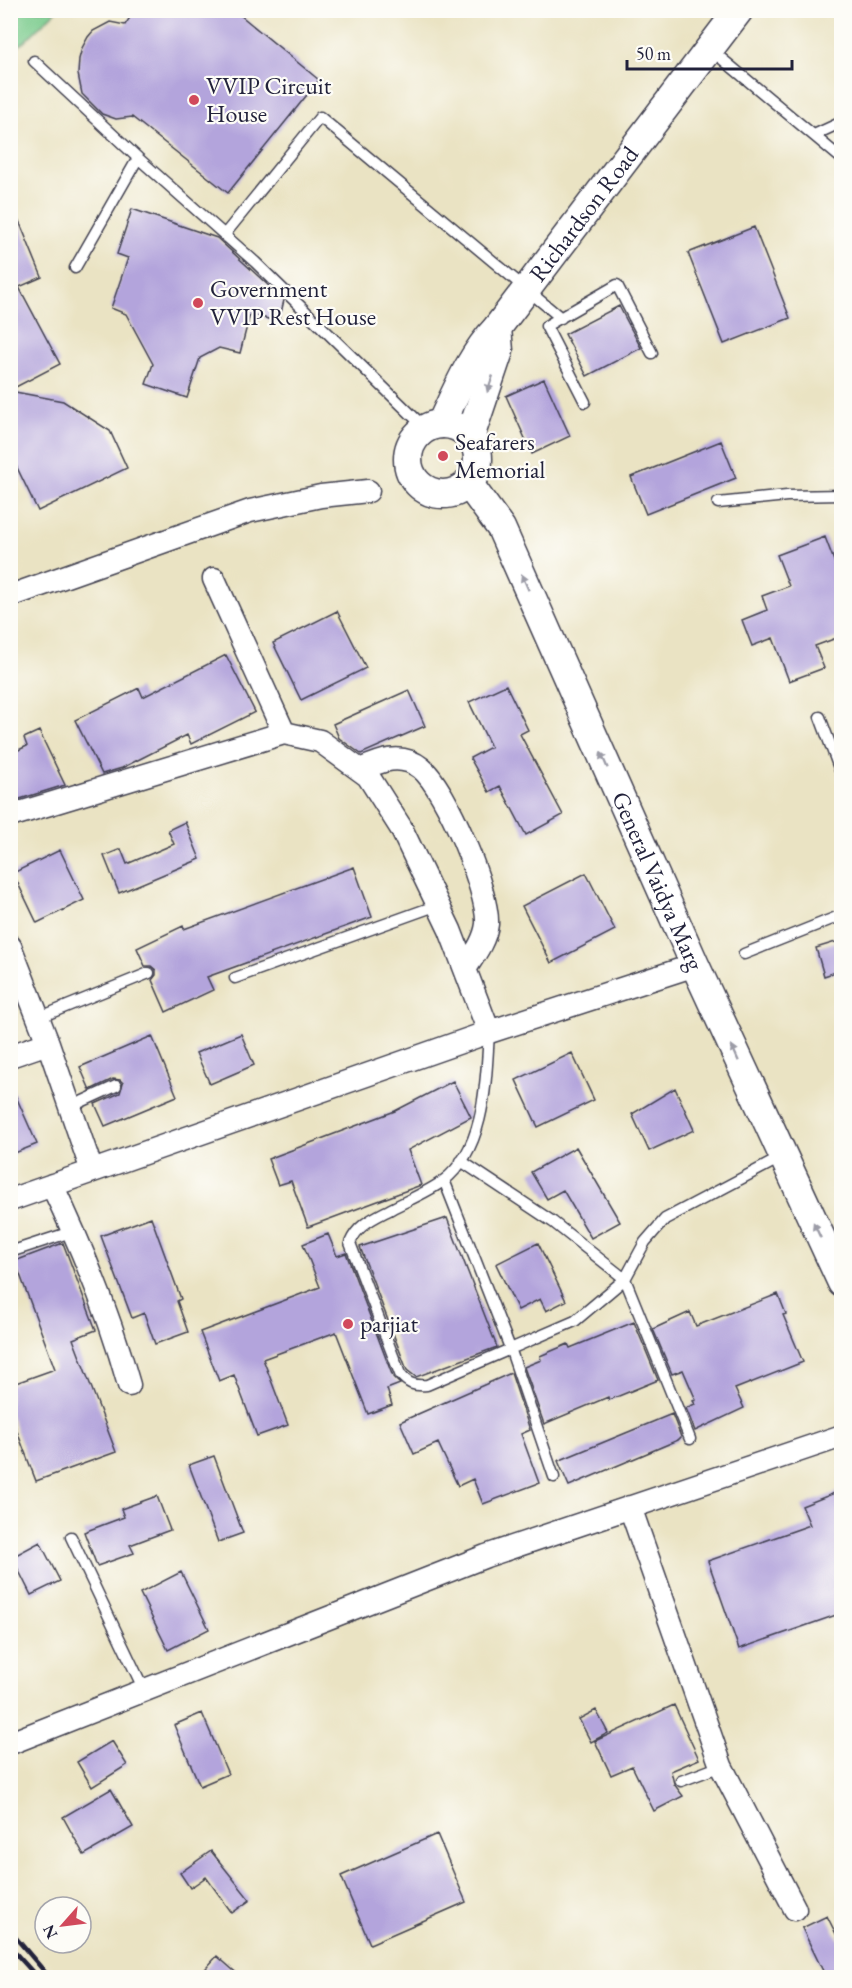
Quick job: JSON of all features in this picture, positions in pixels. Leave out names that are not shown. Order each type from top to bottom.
[{"type":"street","name":"Richardson Road","points":[[433,426],[483,343],[497,328],[739,10]]},
{"type":"street","points":[[470,437],[499,351],[497,328]]},
{"type":"street","points":[[433,426],[454,426],[470,437],[475,446],[477,466],[468,483],[451,493],[431,492],[415,480],[410,471],[408,452],[417,434],[433,426]]},
{"type":"street","name":"General Vaidya Marg","points":[[468,483],[501,528],[695,965],[842,1283]]},
{"type":"street","points":[[10,596],[250,511],[321,496],[368,491]]},
{"type":"street","points":[[214,579],[284,733]]},
{"type":"street","points":[[10,816],[284,733],[320,741],[368,776],[401,828],[438,905],[489,1032]]},
{"type":"street","points":[[360,771],[392,758],[407,761],[421,768],[438,789],[460,834],[484,894],[487,924],[481,945],[465,969]]},
{"type":"street","points":[[10,946],[48,1043],[92,1171]]},
{"type":"street","points":[[10,1200],[489,1032],[695,965]]},
{"type":"street","points":[[10,1056],[48,1043]]},
{"type":"street","points":[[52,1185],[74,1231],[105,1309],[129,1385]]},
{"type":"street","points":[[13,1742],[486,1556],[842,1436]]},
{"type":"street","points":[[630,1507],[721,1766],[795,1909]]},
{"type":"lane","points":[[710,49],[842,159]]},
{"type":"lane","points":[[34,61],[433,426]]},
{"type":"lane","points":[[225,234],[320,117],[561,318]]},
{"type":"lane","points":[[814,135],[842,122]]},
{"type":"lane","points":[[75,268],[138,158]]},
{"type":"lane","points":[[585,402],[546,326],[617,285],[652,353]]},
{"type":"lane","points":[[718,503],[787,496],[842,495]]},
{"type":"lane","points":[[820,717],[842,776]]},
{"type":"lane","points":[[236,978],[438,905]]},
{"type":"lane","points":[[744,954],[842,915]]},
{"type":"lane","points":[[38,1018],[149,973]]},
{"type":"lane","points":[[489,1032],[486,1085],[479,1121],[461,1161],[444,1180],[362,1224],[350,1243],[400,1374],[405,1381],[415,1386],[427,1385],[575,1321],[625,1279],[645,1242],[665,1219],[782,1157]]},
{"type":"lane","points":[[70,1107],[116,1086]]},
{"type":"lane","points":[[461,1161],[554,1222],[625,1279],[690,1439]]},
{"type":"lane","points":[[444,1180],[510,1348],[554,1477]]},
{"type":"lane","points":[[10,1252],[74,1231]]},
{"type":"lane","points":[[71,1538],[144,1690]]},
{"type":"lane","points":[[681,1781],[721,1766]]},
{"type":"green space","points":[[11,10],[56,11],[24,42],[11,51]]},
{"type":"building","name":"VVIP Circuit House","points":[[135,10],[234,10],[319,80],[228,193],[132,117],[116,119],[102,114],[82,94],[78,74],[79,59],[88,37],[93,31],[110,22],[125,25]]},
{"type":"building","points":[[10,199],[42,277],[19,287],[60,364],[10,390]]},
{"type":"building","name":"Government VVIP Rest House","points":[[132,209],[217,238],[284,300],[279,322],[250,314],[240,353],[219,348],[200,358],[187,398],[146,384],[153,364],[126,314],[111,308],[128,258],[117,254]]},
{"type":"building","points":[[754,227],[790,318],[724,344],[688,253]]},
{"type":"building","points":[[619,306],[641,348],[587,376],[565,334]]},
{"type":"building","points":[[544,379],[570,436],[532,454],[506,396]]},
{"type":"building","points":[[10,391],[63,401],[110,431],[127,468],[38,511],[10,453]]},
{"type":"building","points":[[721,441],[736,478],[646,514],[631,477]]},
{"type":"building","points":[[825,537],[842,582],[842,636],[815,646],[824,668],[789,681],[773,638],[752,646],[742,620],[767,610],[762,596],[789,586],[777,555]]},
{"type":"building","points":[[337,611],[366,668],[301,700],[273,643]]},
{"type":"building","points":[[226,655],[255,712],[191,744],[187,735],[122,768],[102,774],[75,720],[139,688],[143,697]]},
{"type":"building","points":[[506,685],[528,730],[520,734],[563,815],[526,835],[500,786],[489,792],[470,758],[491,747],[469,702]]},
{"type":"building","points":[[409,690],[425,726],[361,754],[339,738],[333,724]]},
{"type":"building","points":[[39,731],[65,785],[10,802],[10,754],[27,746],[24,738]]},
{"type":"building","points":[[185,822],[200,859],[119,893],[104,856],[121,849],[127,864],[174,844],[168,830]]},
{"type":"building","points":[[60,850],[84,900],[37,923],[13,873]]},
{"type":"building","points":[[354,867],[372,917],[207,977],[213,990],[166,1012],[152,980],[156,975],[156,970],[151,966],[145,966],[137,948],[183,926],[184,929]]},
{"type":"building","points":[[586,873],[615,930],[551,963],[522,906]]},
{"type":"building","points":[[842,940],[842,970],[824,976],[816,948]]},
{"type":"building","points":[[241,1034],[254,1065],[210,1084],[196,1053]]},
{"type":"building","points":[[152,1036],[177,1096],[105,1126],[95,1104],[120,1093],[123,1083],[113,1079],[90,1090],[80,1067]]},
{"type":"building","points":[[572,1053],[594,1100],[538,1127],[516,1080]]},
{"type":"building","points":[[453,1081],[471,1117],[408,1150],[421,1185],[308,1227],[291,1181],[278,1185],[268,1159],[395,1111]]},
{"type":"building","points":[[10,1083],[37,1144],[10,1155]]},
{"type":"building","points":[[675,1088],[694,1130],[649,1151],[632,1114]]},
{"type":"building","points":[[576,1147],[620,1222],[591,1238],[563,1190],[547,1199],[531,1172]]},
{"type":"building","points":[[151,1217],[181,1299],[177,1301],[188,1332],[155,1344],[144,1313],[132,1318],[101,1236]]},
{"type":"building","points":[[447,1218],[497,1347],[416,1377],[407,1370],[360,1247]]},
{"type":"building","points":[[328,1234],[337,1256],[346,1253],[393,1377],[400,1384],[387,1389],[392,1405],[368,1414],[336,1332],[263,1359],[288,1425],[257,1436],[234,1375],[219,1381],[200,1332],[320,1287],[303,1244]]},
{"type":"building","points":[[63,1243],[96,1330],[73,1339],[116,1452],[36,1481],[10,1413],[10,1385],[55,1369],[15,1261]]},
{"type":"building","points":[[538,1243],[566,1301],[546,1311],[540,1299],[518,1310],[496,1264]]},
{"type":"building","points":[[778,1294],[786,1314],[783,1315],[803,1362],[735,1389],[744,1408],[695,1431],[686,1408],[695,1404],[693,1401],[696,1400],[683,1370],[672,1374],[653,1329],[690,1312],[696,1326]]},
{"type":"building","points":[[634,1322],[658,1380],[609,1400],[608,1397],[544,1424],[524,1367],[541,1360],[540,1356],[568,1344],[570,1348]]},
{"type":"building","points":[[511,1373],[530,1430],[521,1434],[539,1483],[483,1504],[473,1479],[458,1486],[438,1443],[414,1454],[400,1422]]},
{"type":"building","points":[[672,1414],[681,1437],[678,1440],[569,1486],[558,1461]]},
{"type":"building","points":[[214,1456],[243,1533],[218,1542],[189,1465]]},
{"type":"building","points":[[842,1490],[842,1613],[739,1649],[708,1561],[810,1525],[802,1506]]},
{"type":"building","points":[[157,1496],[170,1530],[130,1545],[134,1553],[97,1566],[84,1532],[124,1517],[121,1509]]},
{"type":"building","points":[[40,1542],[60,1581],[31,1595],[12,1557]]},
{"type":"building","points":[[181,1572],[209,1629],[168,1650],[140,1593]]},
{"type":"building","points":[[674,1705],[699,1759],[671,1771],[674,1784],[683,1796],[654,1811],[632,1766],[611,1775],[595,1741]]},
{"type":"building","points":[[596,1710],[608,1733],[591,1742],[579,1719]]},
{"type":"building","points":[[202,1713],[228,1774],[200,1786],[174,1725]]},
{"type":"building","points":[[112,1741],[127,1765],[92,1787],[77,1762]]},
{"type":"building","points":[[111,1789],[133,1827],[84,1855],[63,1817]]},
{"type":"building","points":[[437,1834],[466,1902],[370,1944],[341,1876]]},
{"type":"building","points":[[211,1851],[250,1900],[232,1913],[206,1877],[190,1888],[180,1873]]},
{"type":"building","points":[[827,1916],[842,1946],[842,1977],[826,1977],[802,1928]]},
{"type":"building","points":[[217,1956],[241,1977],[198,1977]]},
{"type":"railway","points":[[10,1931],[50,1978]]},
{"type":"railway","points":[[10,1947],[38,1978]]},
{"type":"place","name":"VVIP Circuit House","points":[[194,100]]},
{"type":"place","name":"Government VVIP Rest House","points":[[198,303]]},
{"type":"place","name":"Seafarers Memorial","points":[[443,456]]},
{"type":"place","name":"parjiat","points":[[348,1324]]}]
